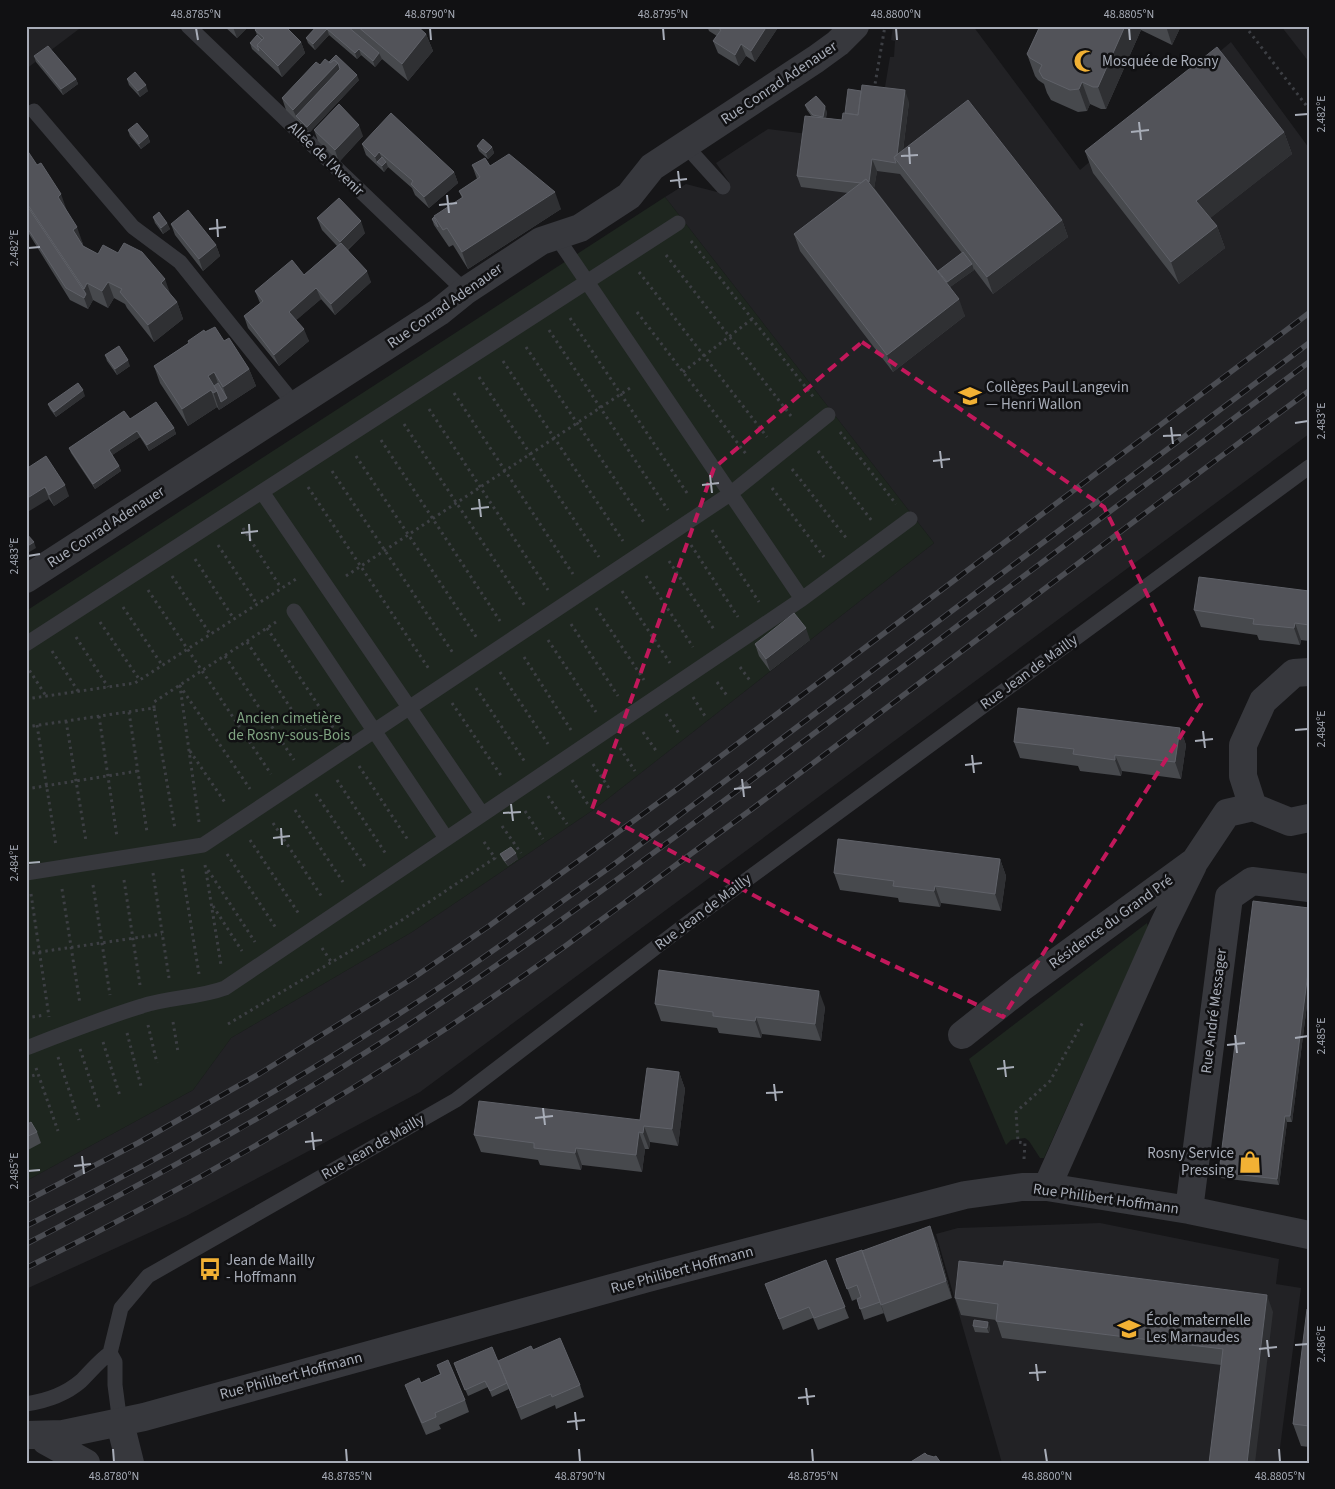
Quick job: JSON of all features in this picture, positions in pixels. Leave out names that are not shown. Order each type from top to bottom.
[{"type":"street","name":"Rue Conrad Adenauer","points":[[26,579],[439,312],[465,291],[541,241],[580,228],[629,196],[652,167],[816,59],[838,43],[855,26]]},
{"type":"street","points":[[1309,672],[1294,673],[1264,702],[1243,745],[1243,776],[1253,807],[1290,822],[1309,818]]},
{"type":"street","name":"Résidence du Grand Pré","points":[[962,1035],[1021,988],[1195,861],[1227,813],[1253,807]]},
{"type":"street","points":[[1035,1187],[1195,861]]},
{"type":"street","name":"Rue André Messager","points":[[1189,1210],[1228,897],[1252,881],[1309,888]]},
{"type":"street","name":"Rue Philibert Hoffmann","points":[[40,1440],[120,1423],[648,1278],[955,1197],[1035,1187],[1189,1210],[1309,1235]]},
{"type":"street","points":[[120,1423],[130,1463]]},
{"type":"street","points":[[40,1440],[86,1463]]},
{"type":"lane","name":"Allée de l'Avenir","points":[[188,26],[465,291]]},
{"type":"lane","points":[[34,111],[133,228],[180,262],[295,405]]},
{"type":"lane","points":[[685,145],[723,187]]},
{"type":"lane","points":[[26,644],[678,223]]},
{"type":"lane","points":[[556,236],[802,599]]},
{"type":"lane","points":[[27,873],[202,845],[730,494],[828,415]]},
{"type":"lane","name":"Rue Jean de Mailly","points":[[120,1423],[115,1385],[115,1362],[110,1353],[121,1308],[148,1276],[456,1100],[689,922],[1309,467]]},
{"type":"lane","points":[[262,492],[481,815]]},
{"type":"lane","points":[[28,1047],[143,1005],[211,993],[224,988],[802,599],[910,519]]},
{"type":"lane","points":[[294,610],[446,838]]},
{"type":"lane","points":[[26,1404],[45,1401],[80,1382],[101,1359],[110,1353]]},
{"type":"path","points":[[873,98],[886,26]]},
{"type":"path","points":[[1245,26],[1309,109]]},
{"type":"path","points":[[678,223],[828,415],[897,507]]},
{"type":"path","points":[[653,239],[875,524]]},
{"type":"path","points":[[627,257],[850,544]]},
{"type":"path","points":[[559,301],[771,620]]},
{"type":"path","points":[[632,306],[828,562]]},
{"type":"path","points":[[539,314],[750,634]]},
{"type":"path","points":[[683,372],[752,319]]},
{"type":"path","points":[[514,330],[751,682]]},
{"type":"path","points":[[492,344],[728,698]]},
{"type":"path","points":[[468,360],[705,716]]},
{"type":"path","points":[[328,588],[649,375]]},
{"type":"path","points":[[443,376],[680,735]]},
{"type":"path","points":[[418,392],[657,752]]},
{"type":"path","points":[[393,408],[635,771]]},
{"type":"path","points":[[370,422],[609,788]]},
{"type":"path","points":[[344,439],[589,806]]},
{"type":"path","points":[[321,454],[567,824]]},
{"type":"path","points":[[296,470],[543,839]]},
{"type":"path","points":[[232,511],[282,588]]},
{"type":"path","points":[[207,527],[257,604]]},
{"type":"path","points":[[184,542],[234,619]]},
{"type":"path","points":[[159,558],[210,634]]},
{"type":"path","points":[[26,699],[135,683],[314,568]]},
{"type":"path","points":[[137,573],[355,900]]},
{"type":"path","points":[[111,589],[162,665]]},
{"type":"path","points":[[88,604],[139,679]]},
{"type":"path","points":[[202,994],[154,702],[294,610]]},
{"type":"path","points":[[64,619],[108,687]]},
{"type":"path","points":[[41,634],[78,691]]},
{"type":"path","points":[[26,665],[46,696]]},
{"type":"path","points":[[26,727],[154,708]]},
{"type":"path","points":[[26,788],[138,772]]},
{"type":"path","points":[[481,815],[520,853]]},
{"type":"path","points":[[228,1024],[399,922],[495,858],[481,815]]},
{"type":"path","points":[[216,836],[288,945]]},
{"type":"path","points":[[206,867],[266,960]]},
{"type":"path","points":[[27,873],[52,1038],[79,1120]]},
{"type":"path","points":[[212,904],[253,969]]},
{"type":"path","points":[[26,954],[162,934]]},
{"type":"path","points":[[172,999],[170,1006],[178,1052]]},
{"type":"path","points":[[143,1005],[157,1063]]},
{"type":"path","points":[[122,1013],[141,1086]]},
{"type":"path","points":[[96,1022],[120,1096]]},
{"type":"path","points":[[1035,1187],[1025,1143],[1018,1142],[1016,1112],[1050,1081],[1083,1022]]},
{"type":"path","points":[[74,1030],[99,1107]]},
{"type":"path","points":[[28,1047],[58,1131]]},
{"type":"path","points":[[26,1078],[38,1074]]},
{"type":"highlighted area","points":[[862,342],[1104,507],[1201,704],[1003,1017],[826,934],[592,809],[714,468]]},
{"type":"shaded area","points":[[26,26],[83,26],[26,69]]},
{"type":"shaded area","points":[[893,26],[973,26],[1080,170],[1231,42],[1309,148],[1309,434],[420,1092],[186,1216],[26,1289],[26,1181],[193,1090],[231,1038],[412,932],[596,808],[934,543],[665,197],[686,184],[717,192],[729,182],[716,163],[768,129],[808,134],[846,132],[883,99],[890,57],[894,57],[895,41],[891,40]]},
{"type":"shaded area","points":[[1281,26],[1309,26],[1309,62]]},
{"type":"shaded area","name":"École maternelle Les Marnaudes","points":[[1100,1223],[1279,1259],[1276,1284],[1301,1288],[1278,1463],[1002,1463],[936,1234],[958,1228]]},
{"type":"green space","name":"Ancien cimetière de Rosny-sous-Bois","points":[[665,197],[934,543],[596,808],[412,932],[231,1038],[193,1090],[26,1181],[26,611]]},
{"type":"green space","points":[[1147,923],[1148,928],[1044,1158],[1040,1158],[1025,1138],[1011,1140],[1006,1145],[969,1059]]},
{"type":"building","points":[[258,26],[285,26],[301,42],[278,66],[257,45],[264,38],[255,30]]},
{"type":"building","points":[[317,26],[347,26],[379,53],[373,61],[359,49],[355,53],[327,29],[313,44],[306,38]]},
{"type":"building","points":[[357,26],[417,26],[426,34],[402,64]]},
{"type":"building","points":[[715,26],[767,26],[751,51],[741,44],[735,55],[713,41],[721,30]]},
{"type":"building","points":[[1040,26],[1125,26],[1098,87],[1082,82],[1079,89],[1070,90],[1043,78],[1039,71],[1042,65],[1027,54]]},
{"type":"building","points":[[257,35],[262,40],[257,45],[259,51],[250,43]]},
{"type":"building","points":[[48,46],[76,79],[61,89],[34,56]]},
{"type":"building","points":[[1217,47],[1284,132],[1196,201],[1217,226],[1171,262],[1085,151]]},
{"type":"building","points":[[336,55],[357,75],[307,127],[296,116],[340,69],[338,63],[334,60],[329,62]]},
{"type":"building","points":[[325,59],[330,63],[334,60],[338,63],[293,110],[282,98],[316,62],[320,65]]},
{"type":"building","points":[[135,72],[146,85],[138,91],[127,79]]},
{"type":"building","points":[[862,85],[905,90],[897,155],[894,157],[896,163],[872,159],[869,182],[866,179],[861,183],[797,176],[805,116],[842,120],[843,113],[858,115]]},
{"type":"building","points":[[848,89],[861,91],[858,115],[845,113]]},
{"type":"building","points":[[816,96],[825,106],[823,117],[813,115],[805,105]]},
{"type":"building","points":[[968,100],[1062,220],[987,277],[894,157]]},
{"type":"building","points":[[339,104],[359,125],[335,150],[314,130]]},
{"type":"building","points":[[391,113],[454,172],[424,197],[411,184],[413,181],[379,152],[375,157],[362,144]]},
{"type":"building","points":[[137,123],[148,136],[139,144],[128,130]]},
{"type":"building","points":[[483,139],[492,147],[486,153],[477,146]]},
{"type":"building","points":[[27,150],[37,165],[41,163],[61,194],[58,197],[77,227],[73,230],[83,246],[98,254],[103,245],[118,253],[124,243],[142,252],[165,279],[161,283],[177,302],[148,325],[120,292],[122,289],[108,282],[102,291],[87,283],[84,289],[26,202]]},
{"type":"building","points":[[509,154],[555,192],[462,252],[447,228],[443,230],[434,216],[463,197],[459,191],[480,177],[472,165],[485,158],[490,166]]},
{"type":"building","points":[[382,157],[386,162],[382,166],[377,162]]},
{"type":"building","points":[[866,179],[959,299],[887,355],[794,234]]},
{"type":"building","points":[[339,198],[361,221],[340,242],[317,218]]},
{"type":"building","points":[[26,204],[86,294],[84,298],[66,288],[26,226]]},
{"type":"building","points":[[188,210],[216,245],[199,259],[171,224]]},
{"type":"building","points":[[159,212],[167,223],[161,228],[153,217]]},
{"type":"building","points":[[341,243],[367,271],[331,304],[316,288],[289,312],[304,329],[274,355],[244,316],[263,301],[255,291],[292,260],[304,275]]},
{"type":"building","points":[[963,252],[972,264],[947,282],[938,271]]},
{"type":"building","points":[[215,327],[224,341],[229,338],[249,369],[223,387],[214,372],[208,376],[217,391],[213,393],[211,390],[182,409],[154,366],[189,343],[188,341],[204,330],[205,332]]},
{"type":"building","points":[[119,346],[128,360],[115,369],[105,355]]},
{"type":"building","points":[[78,383],[83,390],[54,412],[48,404]]},
{"type":"building","points":[[218,383],[227,398],[221,402],[214,386]]},
{"type":"building","points":[[156,402],[174,428],[147,445],[137,431],[109,450],[119,466],[93,484],[69,448],[124,411],[130,419]]},
{"type":"building","points":[[46,456],[65,485],[49,495],[45,487],[26,499],[26,469]]},
{"type":"building","points":[[26,533],[34,542],[26,547]]},
{"type":"building","points":[[1199,577],[1309,591],[1309,625],[1295,623],[1294,628],[1253,624],[1254,619],[1194,610]]},
{"type":"building","points":[[794,613],[806,628],[766,659],[755,644]]},
{"type":"building","points":[[1018,708],[1180,728],[1175,762],[1115,755],[1115,760],[1073,754],[1074,749],[1014,742]]},
{"type":"building","points":[[838,839],[1000,859],[995,894],[935,886],[934,891],[893,886],[894,881],[834,873]]},
{"type":"building","points":[[511,847],[516,853],[505,861],[500,854]]},
{"type":"building","points":[[1253,901],[1309,908],[1309,972],[1290,1116],[1285,1116],[1277,1179],[1219,1172]]},
{"type":"building","points":[[659,970],[819,991],[815,1024],[756,1017],[755,1021],[713,1016],[713,1012],[655,1004]]},
{"type":"building","points":[[647,1068],[679,1072],[672,1129],[644,1126],[643,1133],[639,1132],[636,1155],[576,1148],[575,1153],[534,1148],[534,1143],[474,1135],[479,1101],[640,1120]]},
{"type":"building","points":[[31,1122],[37,1132],[26,1137],[26,1125]]},
{"type":"building","points":[[930,1226],[946,1281],[881,1305],[862,1251]]},
{"type":"building","points":[[862,1250],[880,1302],[860,1309],[857,1299],[861,1297],[857,1285],[847,1289],[836,1259]]},
{"type":"building","points":[[826,1260],[845,1307],[814,1318],[809,1307],[779,1319],[765,1284]]},
{"type":"building","points":[[959,1261],[1003,1266],[1004,1261],[1267,1295],[1247,1463],[1209,1463],[1223,1349],[996,1321],[998,1304],[955,1298]]},
{"type":"building","points":[[1307,1309],[1309,1309],[1309,1426],[1293,1424]]},
{"type":"building","points":[[974,1320],[988,1322],[987,1328],[973,1326]]},
{"type":"building","points":[[560,1338],[580,1385],[552,1397],[551,1394],[517,1408],[498,1361],[531,1346],[533,1350]]},
{"type":"building","points":[[492,1347],[507,1383],[490,1391],[485,1381],[465,1390],[454,1363]]},
{"type":"building","points":[[448,1360],[465,1400],[435,1413],[436,1417],[422,1423],[405,1385],[419,1378],[421,1383],[441,1374],[437,1365]]},
{"type":"building","points":[[925,1453],[936,1456],[941,1463],[909,1463]]},
{"type":"railway","points":[[26,1201],[138,1143],[259,1074],[413,978],[489,926],[680,787],[1309,313]]},
{"type":"railway","points":[[26,1226],[129,1173],[229,1118],[328,1059],[473,965],[613,865],[1309,343]]},
{"type":"railway","points":[[26,1244],[146,1181],[264,1115],[341,1068],[461,990],[578,908],[693,823],[1309,362]]},
{"type":"railway","points":[[26,1268],[134,1213],[293,1124],[396,1061],[486,1002],[752,809],[1309,391]]},
{"type":"place","name":"Mosquée de Rosny","points":[[1085,61]]},
{"type":"place","name":"Collèges Paul Langevin — Henri Wallon","points":[[970,396]]},
{"type":"place","name":"Rosny Service Pressing","points":[[1250,1162]]},
{"type":"place","name":"Jean de Mailly - Hoffmann","points":[[210,1269]]},
{"type":"place","name":"École maternelle Les Marnaudes","points":[[1129,1329]]}]
